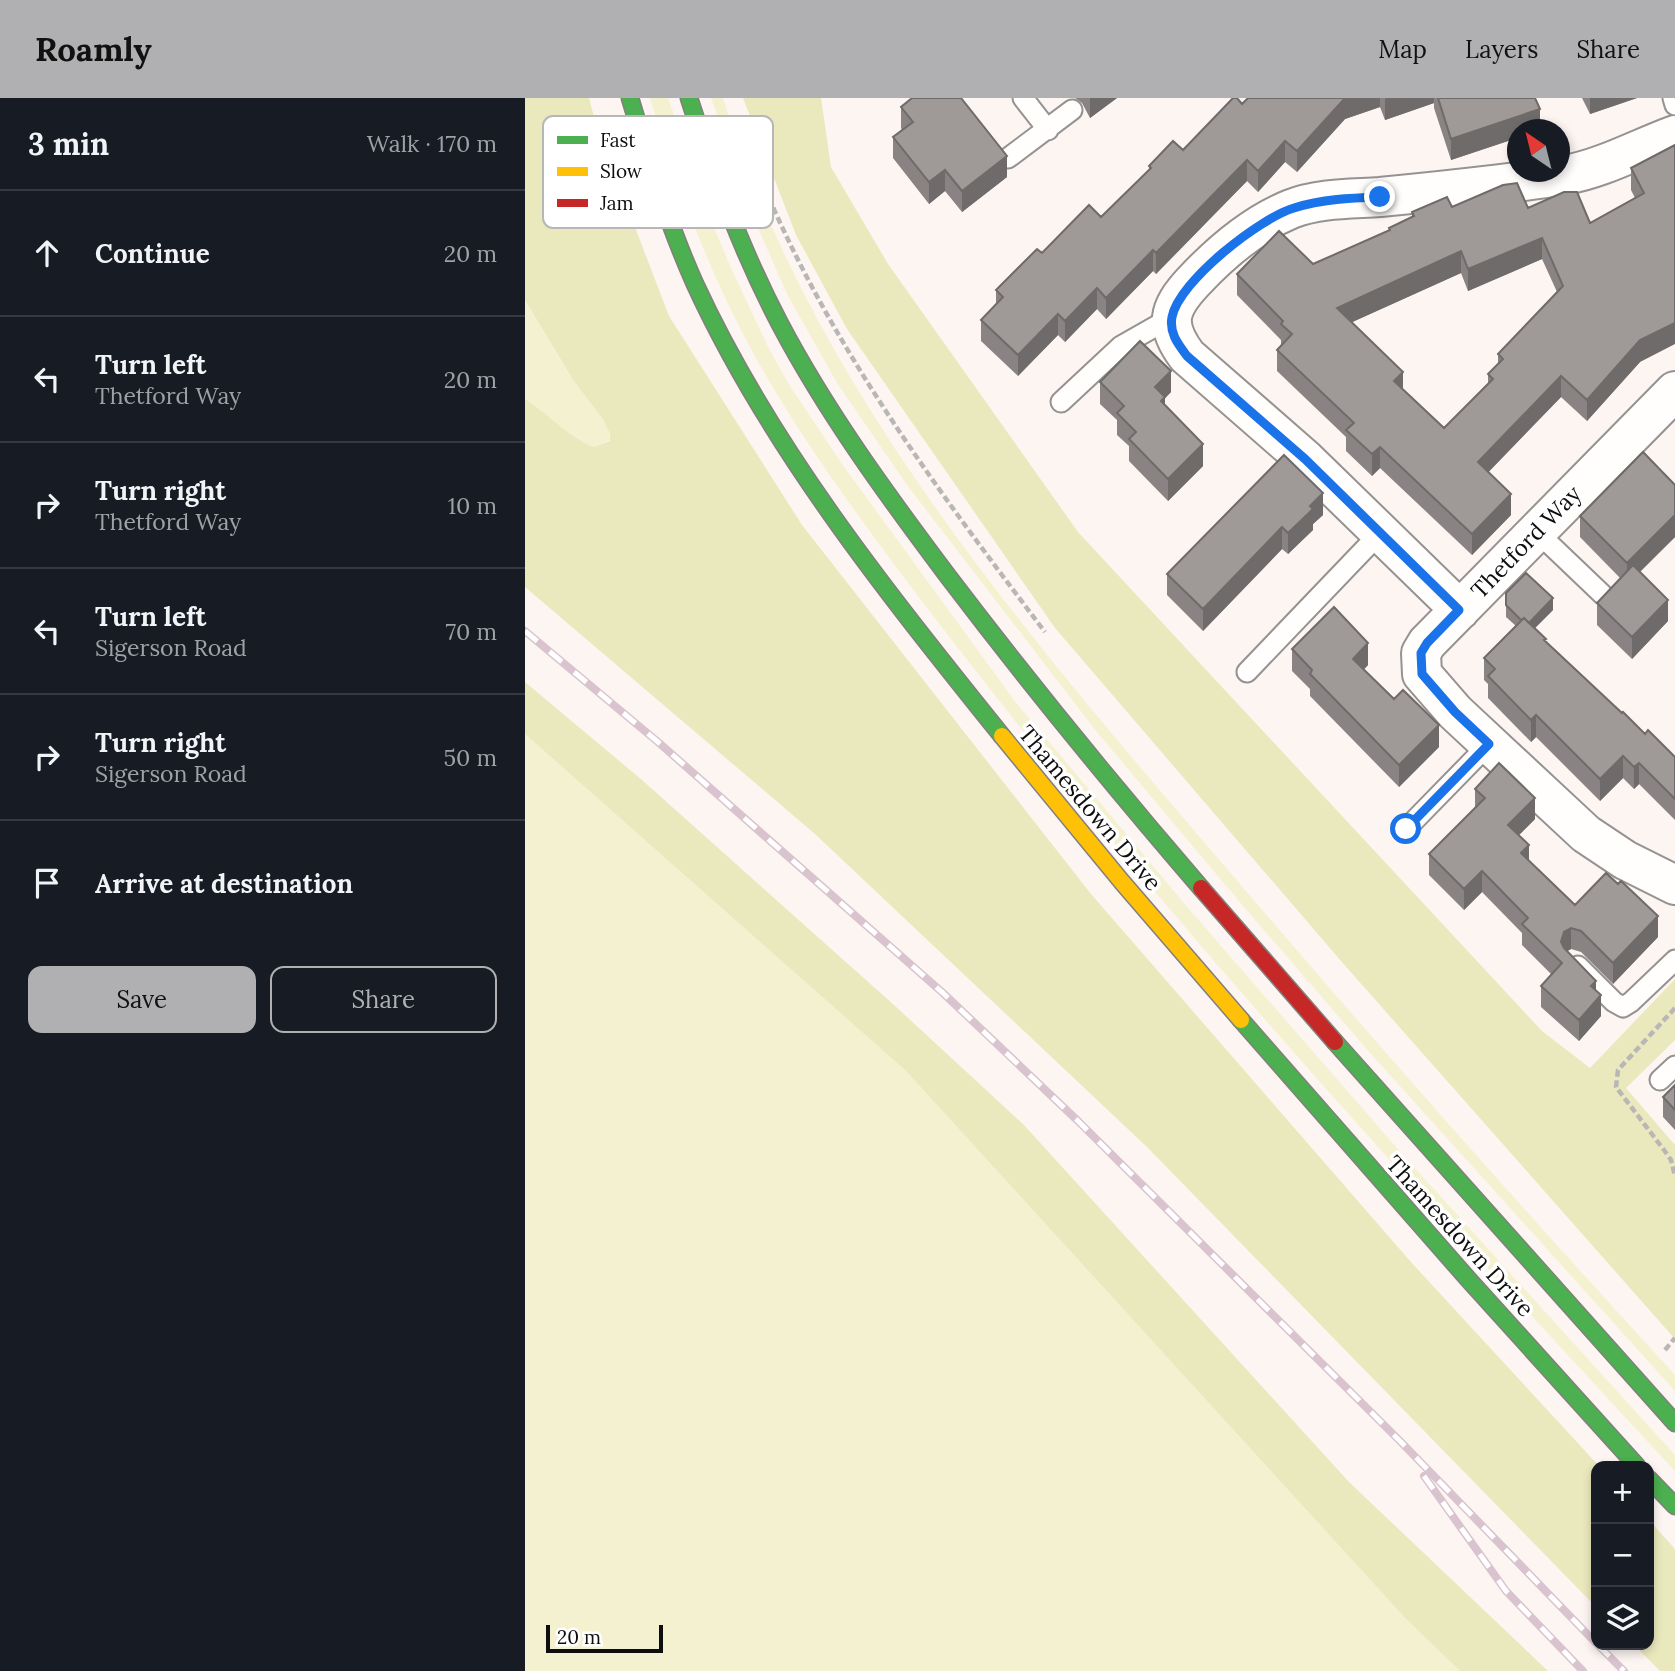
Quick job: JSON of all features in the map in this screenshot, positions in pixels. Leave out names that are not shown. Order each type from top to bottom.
[{"type":"main road","name":"Thamesdown Drive","points":[[631,98],[636,116]]},
{"type":"main road","name":"Thamesdown Drive","points":[[689,98],[695,116]]},
{"type":"main road","name":"Thamesdown Drive","points":[[674,228],[722,338],[780,438],[880,579],[990,722],[1109,869],[1352,1150],[1632,1461]]},
{"type":"main road","name":"Thamesdown Drive","points":[[736,228],[778,320],[824,402],[900,513],[1002,648],[1083,750],[1159,839],[1526,1261],[1675,1423]]},
{"type":"main road","points":[[1654,1484],[1675,1506]]},
{"type":"street","points":[[1459,610],[1305,459],[1187,356],[1173,335],[1172,317],[1183,293],[1202,273],[1265,221],[1294,208],[1330,200],[1448,190],[1567,174],[1595,167],[1675,135]]},
{"type":"street","name":"Thetford Way","points":[[1675,391],[1427,643],[1421,653],[1422,674],[1455,712],[1586,834],[1625,860],[1675,885]]},
{"type":"lane","points":[[1023,98],[1048,130]]},
{"type":"lane","points":[[1673,98],[1675,105]]},
{"type":"lane","points":[[1008,158],[1072,110]]},
{"type":"lane","points":[[1061,402],[1121,346],[1172,317]]},
{"type":"lane","points":[[1536,531],[1602,594]]},
{"type":"lane","points":[[1247,672],[1381,532]]},
{"type":"lane","points":[[1406,829],[1489,744]]},
{"type":"lane","points":[[1573,961],[1614,1002],[1623,1007],[1632,1002],[1675,960]]},
{"type":"lane","points":[[1660,1080],[1675,1066]]},
{"type":"path","points":[[773,205],[792,249],[823,307],[915,457],[1051,640]]},
{"type":"path","points":[[1665,1350],[1675,1338]]},
{"type":"path","points":[[1656,1339],[1670,1355]]},
{"type":"shaded area","points":[[650,98],[668,98],[674,116],[656,116]]},
{"type":"shaded area","points":[[711,98],[723,98],[730,116],[718,116]]},
{"type":"shaded area","points":[[696,228],[714,228],[769,349],[790,386],[842,464],[1014,700],[1189,909],[1403,1155],[1675,1455],[1675,1471],[1306,1066],[1067,786],[899,571],[836,484],[759,364],[715,275]]},
{"type":"shaded area","points":[[758,228],[773,228],[811,307],[868,406],[931,501],[998,593],[1069,682],[1329,987],[1675,1375],[1675,1391],[1371,1054],[1096,731],[907,485],[837,383],[787,294]]},
{"type":"shaded area","points":[[525,300],[573,380],[606,424],[610,440],[594,447],[585,443],[525,399]]},
{"type":"shaded area","points":[[525,734],[906,1071],[1406,1619],[1460,1671],[525,1671]]},
{"type":"green space","points":[[525,98],[589,98],[594,116],[543,116],[543,228],[635,228],[669,316],[802,525],[1091,894],[1410,1261],[1594,1461],[1591,1461],[1591,1602],[1148,1148],[815,834],[525,587],[525,399],[585,443],[594,447],[610,441],[610,434],[603,419],[573,380],[525,300]]},
{"type":"green space","points":[[743,98],[821,98],[831,167],[888,264],[1078,532],[1542,1031],[1590,1068],[1675,979],[1675,1040],[1626,1088],[1675,1145],[1675,1339],[1341,961],[1055,628],[847,329],[796,235],[773,176],[773,116],[750,116]]},
{"type":"green space","points":[[525,682],[642,780],[1023,1124],[1349,1482],[1548,1671],[1460,1671],[1406,1619],[906,1071],[525,734]]},
{"type":"green space","points":[[1654,1526],[1675,1549],[1675,1671],[1660,1671],[1639,1650],[1654,1650]]},
{"type":"building","points":[[912,98],[961,98],[1007,156],[962,191],[945,170],[929,182],[893,137],[913,122],[901,107]]},
{"type":"building","points":[[1233,98],[1237,98],[1242,104],[1248,98],[1345,98],[1297,151],[1285,141],[1258,171],[1247,160],[1156,253],[1153,250],[1106,298],[1097,288],[1065,321],[1058,314],[1018,355],[981,320],[1003,297],[996,290],[1037,249],[1042,253],[1089,205],[1101,217],[1151,168],[1149,166],[1173,141],[1183,150]]},
{"type":"building","points":[[1438,98],[1535,98],[1540,109],[1507,119],[1451,139]]},
{"type":"building","points":[[1675,145],[1675,323],[1640,340],[1587,400],[1561,376],[1478,462],[1511,494],[1472,534],[1380,447],[1372,454],[1346,430],[1354,423],[1277,350],[1292,334],[1281,324],[1283,321],[1237,274],[1279,231],[1313,264],[1390,230],[1389,228],[1414,216],[1412,212],[1447,197],[1452,207],[1503,185],[1517,183],[1528,208],[1564,192],[1577,192],[1590,223],[1644,193],[1631,168]],"holes":[[[1542,238],[1563,286],[1498,354],[1503,359],[1488,374],[1493,379],[1444,428],[1394,381],[1403,372],[1337,308],[1461,251],[1468,269]]]},
{"type":"building","points":[[1140,341],[1171,371],[1155,387],[1165,397],[1161,401],[1203,444],[1168,479],[1129,439],[1136,432],[1117,413],[1124,406],[1100,382]]},
{"type":"building","points":[[1643,452],[1675,485],[1675,515],[1627,563],[1580,516]]},
{"type":"building","points":[[1284,455],[1323,493],[1310,506],[1313,509],[1288,533],[1282,527],[1203,609],[1167,574]]},
{"type":"building","points":[[1633,565],[1668,600],[1632,637],[1597,603]]},
{"type":"building","points":[[1526,573],[1553,598],[1529,623],[1524,618],[1521,620],[1506,605],[1506,593]]},
{"type":"building","points":[[1334,607],[1368,643],[1353,659],[1394,699],[1403,690],[1439,725],[1399,765],[1310,674],[1312,670],[1292,649]]},
{"type":"building","points":[[1524,618],[1622,713],[1645,734],[1648,730],[1675,757],[1675,799],[1639,763],[1634,767],[1623,756],[1600,779],[1536,715],[1531,720],[1488,676],[1495,669],[1484,658]]},
{"type":"building","points":[[1499,763],[1535,798],[1508,825],[1529,845],[1521,853],[1575,905],[1606,873],[1618,884],[1621,881],[1658,916],[1613,963],[1581,931],[1571,928],[1564,932],[1561,942],[1564,948],[1596,981],[1591,986],[1601,995],[1579,1020],[1541,986],[1562,963],[1522,924],[1528,918],[1482,871],[1464,889],[1429,854],[1485,798],[1475,789]]},
{"type":"building","points":[[1675,1085],[1675,1110],[1663,1097]]},
{"type":"railway","points":[[525,631],[658,742],[943,993],[1078,1121],[1399,1440],[1591,1638]]},
{"type":"railway","points":[[1424,1476],[1506,1591],[1583,1671]]},
{"type":"railway","points":[[1603,1650],[1624,1671]]},
{"type":"traffic: fast","points":[[630,98],[636,116]]},
{"type":"traffic: fast","points":[[689,98],[695,116]]},
{"type":"traffic: fast","points":[[672,228],[695,284],[725,345],[796,462],[875,575],[1002,736]]},
{"type":"traffic: fast","points":[[736,228],[780,324],[817,390],[902,515],[1072,734],[1201,888]]},
{"type":"traffic: fast","points":[[1241,1020],[1468,1279],[1632,1461]]},
{"type":"traffic: fast","points":[[1335,1042],[1675,1423]]},
{"type":"traffic: fast","points":[[1654,1484],[1675,1506]]},
{"type":"traffic: slow","points":[[1002,736],[1122,882],[1241,1020]]},
{"type":"traffic: jam","points":[[1201,888],[1335,1042]]},
{"type":"route","points":[[1380,197],[1330,200],[1294,208],[1265,221],[1242,237],[1183,293],[1176,304],[1172,326],[1173,335],[1187,356],[1305,459],[1459,610],[1427,643],[1421,653],[1422,674],[1455,712],[1489,744],[1406,829]]}]
